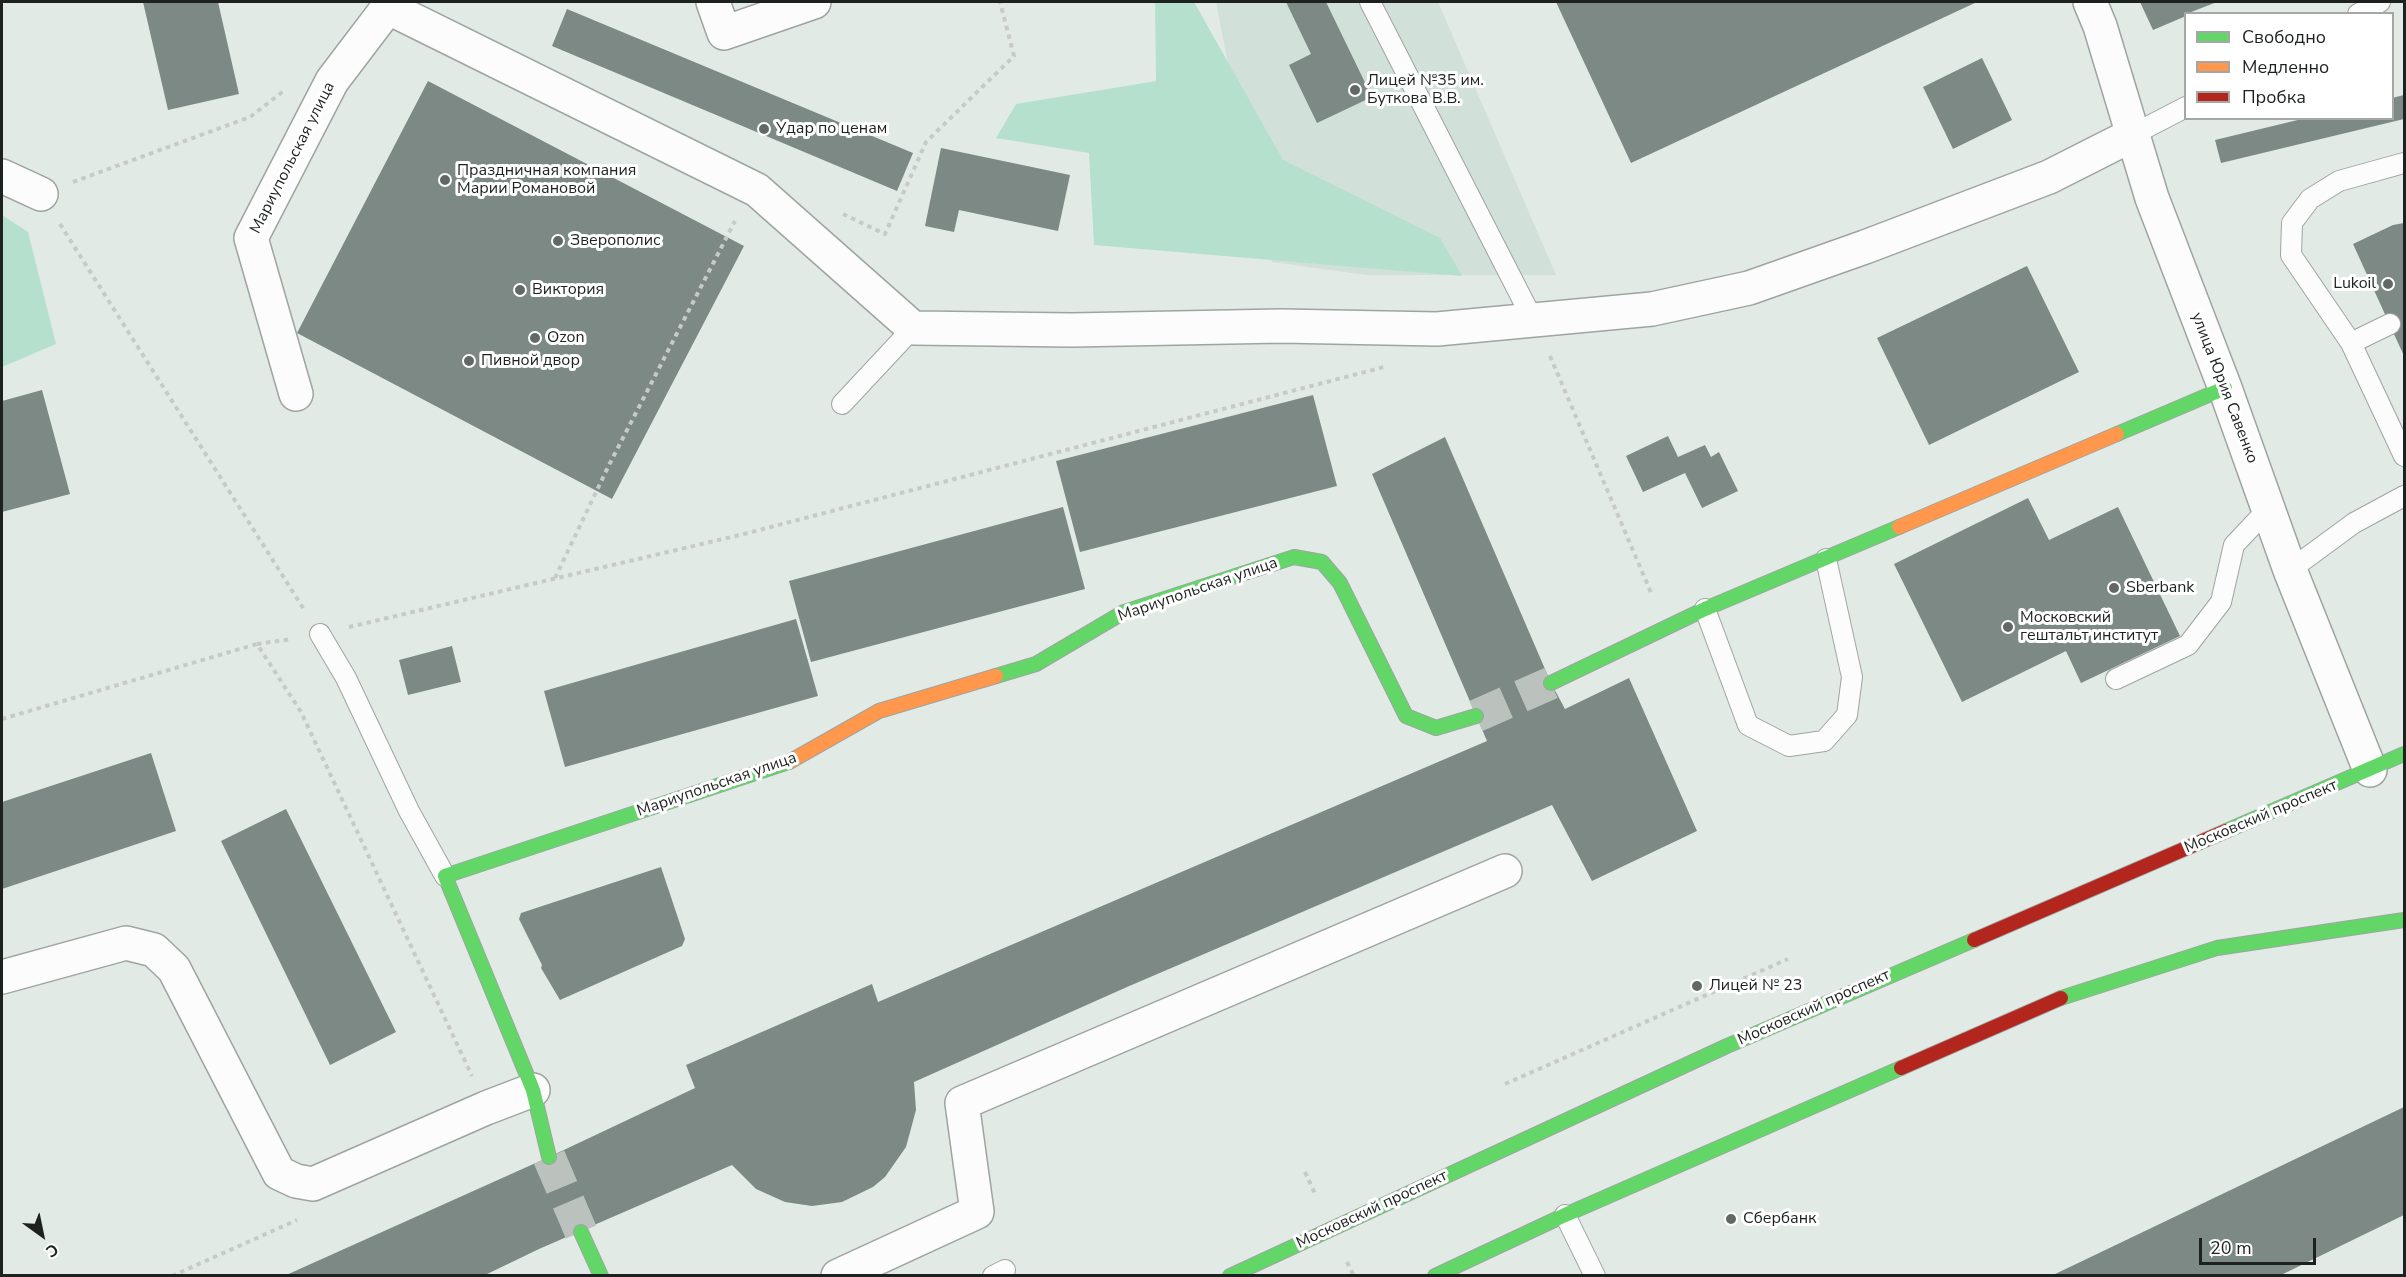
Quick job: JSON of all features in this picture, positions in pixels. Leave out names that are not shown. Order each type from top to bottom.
[{"type":"main road","points":[[1551,682],[1705,609],[2224,388]]},
{"type":"main road","name":"Мариупольская улица","points":[[446,876],[788,764],[879,711],[1036,664],[1124,612],[1294,557],[1322,562],[1340,583],[1406,716],[1436,728],[1476,716]]},
{"type":"main road","name":"Московский проспект","points":[[1230,1275],[1727,1046],[2404,754]]},
{"type":"main road","points":[[446,876],[533,1090],[549,1157]]},
{"type":"main road","points":[[1435,1275],[1565,1215],[2058,999],[2217,948],[2404,920]]},
{"type":"main road","points":[[581,1232],[595,1274]]},
{"type":"street","points":[[713,2],[724,33],[814,2]]},
{"type":"street","name":"улица Юрия Савенко","points":[[2090,2],[2100,26],[2152,198],[2269,508],[2290,570],[2370,770]]},
{"type":"street","points":[[391,4],[752,188],[913,328],[1072,330],[1281,326],[1437,329],[1540,334],[1749,288],[1865,247],[2049,177],[2132,135]]},
{"type":"street","name":"Мариупольская улица","points":[[296,394],[251,238],[332,81],[391,4]]},
{"type":"street","points":[[2,176],[41,194]]},
{"type":"street","points":[[838,1275],[977,1212],[962,1103],[1505,871]]},
{"type":"street","points":[[2,977],[126,943],[154,950],[174,969],[279,1173],[296,1181],[313,1184],[486,1108],[533,1090]]},
{"type":"lane","points":[[1370,2],[1540,334]]},
{"type":"lane","points":[[2362,12],[2380,2]]},
{"type":"lane","points":[[2132,135],[2184,108]]},
{"type":"lane","points":[[2404,163],[2338,181],[2310,199],[2292,223],[2291,255],[2351,343],[2404,456]]},
{"type":"lane","points":[[2351,343],[2390,324]]},
{"type":"lane","points":[[842,404],[913,328]]},
{"type":"lane","points":[[2290,570],[2354,523],[2404,496]]},
{"type":"lane","points":[[2116,679],[2188,645],[2221,602],[2234,545],[2269,508]]},
{"type":"lane","points":[[1705,609],[1748,725],[1789,746],[1824,741],[1847,715],[1852,677],[1826,559]]},
{"type":"lane","points":[[320,634],[346,678],[409,811],[446,876]]},
{"type":"lane","points":[[1565,1215],[1595,1275]]},
{"type":"path","points":[[832,209],[885,234],[926,142],[1014,56],[1000,2]]},
{"type":"path","points":[[287,88],[250,117],[41,194],[320,634]]},
{"type":"path","points":[[555,578],[609,465],[752,188]]},
{"type":"path","points":[[1540,334],[1666,628]]},
{"type":"path","points":[[2,719],[257,644],[320,634],[740,535],[1387,366]]},
{"type":"path","points":[[257,644],[301,712],[486,1108]]},
{"type":"path","points":[[1505,1084],[1788,959]]},
{"type":"path","points":[[172,1275],[303,1218]]},
{"type":"shaded area","name":"Лицей №35 им. Буткова В.В.","points":[[1216,2],[1438,2],[1556,275],[1366,275],[1272,262],[1250,178]]},
{"type":"green space","points":[[1155,2],[1194,2],[1283,160],[1440,238],[1462,276],[1094,245],[1089,153],[996,138],[1016,104],[1156,81]]},
{"type":"green space","points":[[2,215],[28,232],[56,344],[2,367]]},
{"type":"building","points":[[143,2],[218,2],[239,94],[168,110]]},
{"type":"building","points":[[1286,2],[1326,2],[1372,97],[1317,123],[1289,65],[1311,54]]},
{"type":"building","points":[[1556,2],[1977,2],[1631,163]]},
{"type":"building","points":[[2140,2],[2217,2],[2191,12],[2184,12],[2184,17],[2153,30]]},
{"type":"building","points":[[567,9],[913,153],[897,191],[552,46]]},
{"type":"building","points":[[1982,58],[2012,120],[1953,149],[1923,87]]},
{"type":"building","name":"Виктория","points":[[428,81],[744,246],[612,499],[297,333]]},
{"type":"building","points":[[2404,95],[2404,119],[2221,163],[2215,140],[2298,120],[2394,120],[2394,98]]},
{"type":"building","points":[[941,148],[1070,175],[1058,231],[959,210],[954,232],[925,226]]},
{"type":"building","name":"Lukoil","points":[[2404,223],[2404,356],[2353,244],[2393,225]]},
{"type":"building","points":[[2027,266],[2079,372],[1929,445],[1877,338]]},
{"type":"building","points":[[42,390],[70,494],[2,512],[2,401]]},
{"type":"building","points":[[1313,395],[1337,486],[1080,552],[1056,461]]},
{"type":"building","points":[[1668,436],[1678,457],[1705,445],[1711,457],[1719,452],[1738,491],[1702,508],[1685,473],[1643,492],[1626,456]]},
{"type":"building","points":[[1445,437],[1551,683],[1565,709],[1629,678],[1697,831],[1592,881],[1552,805],[1127,987],[914,1082],[916,1110],[906,1147],[885,1177],[873,1187],[842,1202],[812,1206],[785,1202],[756,1189],[732,1165],[539,1249],[483,1276],[284,1276],[549,1157],[695,1088],[686,1065],[872,984],[878,1002],[1487,741],[1372,474]]},
{"type":"building","points":[[2028,498],[2049,540],[2118,507],[2180,636],[2081,683],[2066,651],[1962,702],[1894,564]]},
{"type":"building","points":[[1063,507],[1085,589],[811,662],[789,581]]},
{"type":"building","points":[[796,619],[818,696],[565,767],[544,691]]},
{"type":"building","points":[[452,646],[461,682],[408,695],[399,660]]},
{"type":"building","points":[[151,753],[176,831],[2,889],[2,802]]},
{"type":"building","points":[[286,809],[396,1032],[330,1065],[221,841]]},
{"type":"building","points":[[661,867],[685,939],[682,946],[560,1000],[541,968],[542,965],[519,919],[521,913]]},
{"type":"building","points":[[2404,1107],[2404,1215],[2279,1276],[2051,1276]]},
{"type":"tunnel","points":[[1476,716],[1551,683]]},
{"type":"tunnel","points":[[549,1157],[581,1232]]},
{"type":"traffic: fast","points":[[2117,434],[2225,388]]},
{"type":"traffic: fast","points":[[1551,683],[1705,609],[1899,527]]},
{"type":"traffic: fast","points":[[996,676],[1036,664],[1124,612],[1294,557],[1322,562],[1340,583],[1406,716],[1436,728],[1476,716]]},
{"type":"traffic: fast","points":[[2226,831],[2404,754]]},
{"type":"traffic: fast","points":[[549,1157],[533,1090],[445,876],[789,762]]},
{"type":"traffic: fast","points":[[2061,998],[2217,948],[2404,920]]},
{"type":"traffic: fast","points":[[1230,1276],[1727,1046],[1974,940]]},
{"type":"traffic: fast","points":[[1435,1276],[1565,1215],[1901,1068]]},
{"type":"traffic: fast","points":[[581,1232],[601,1276]]},
{"type":"traffic: slow","points":[[1899,527],[2117,434]]},
{"type":"traffic: slow","points":[[789,762],[879,711],[996,676]]},
{"type":"traffic: jam","points":[[1974,940],[2226,831]]},
{"type":"traffic: jam","points":[[1901,1068],[2061,998]]},
{"type":"place","name":"Лицей №35 им. Буткова В.В.","points":[[1355,90]]},
{"type":"place","name":"Удар по ценам","points":[[764,129]]},
{"type":"place","name":"Праздничная компания Марии Романовой","points":[[445,180]]},
{"type":"place","name":"Зверополис","points":[[558,241]]},
{"type":"place","name":"Lukoil","points":[[2388,284]]},
{"type":"place","name":"Виктория","points":[[520,290]]},
{"type":"place","name":"Ozon","points":[[535,338]]},
{"type":"place","name":"Пивной двор","points":[[469,361]]},
{"type":"place","name":"Sberbank","points":[[2114,588]]},
{"type":"place","name":"Московский гештальт институт","points":[[2008,627]]},
{"type":"place","name":"Лицей № 23","points":[[1697,986]]},
{"type":"place","name":"Сбербанк","points":[[1731,1219]]}]
